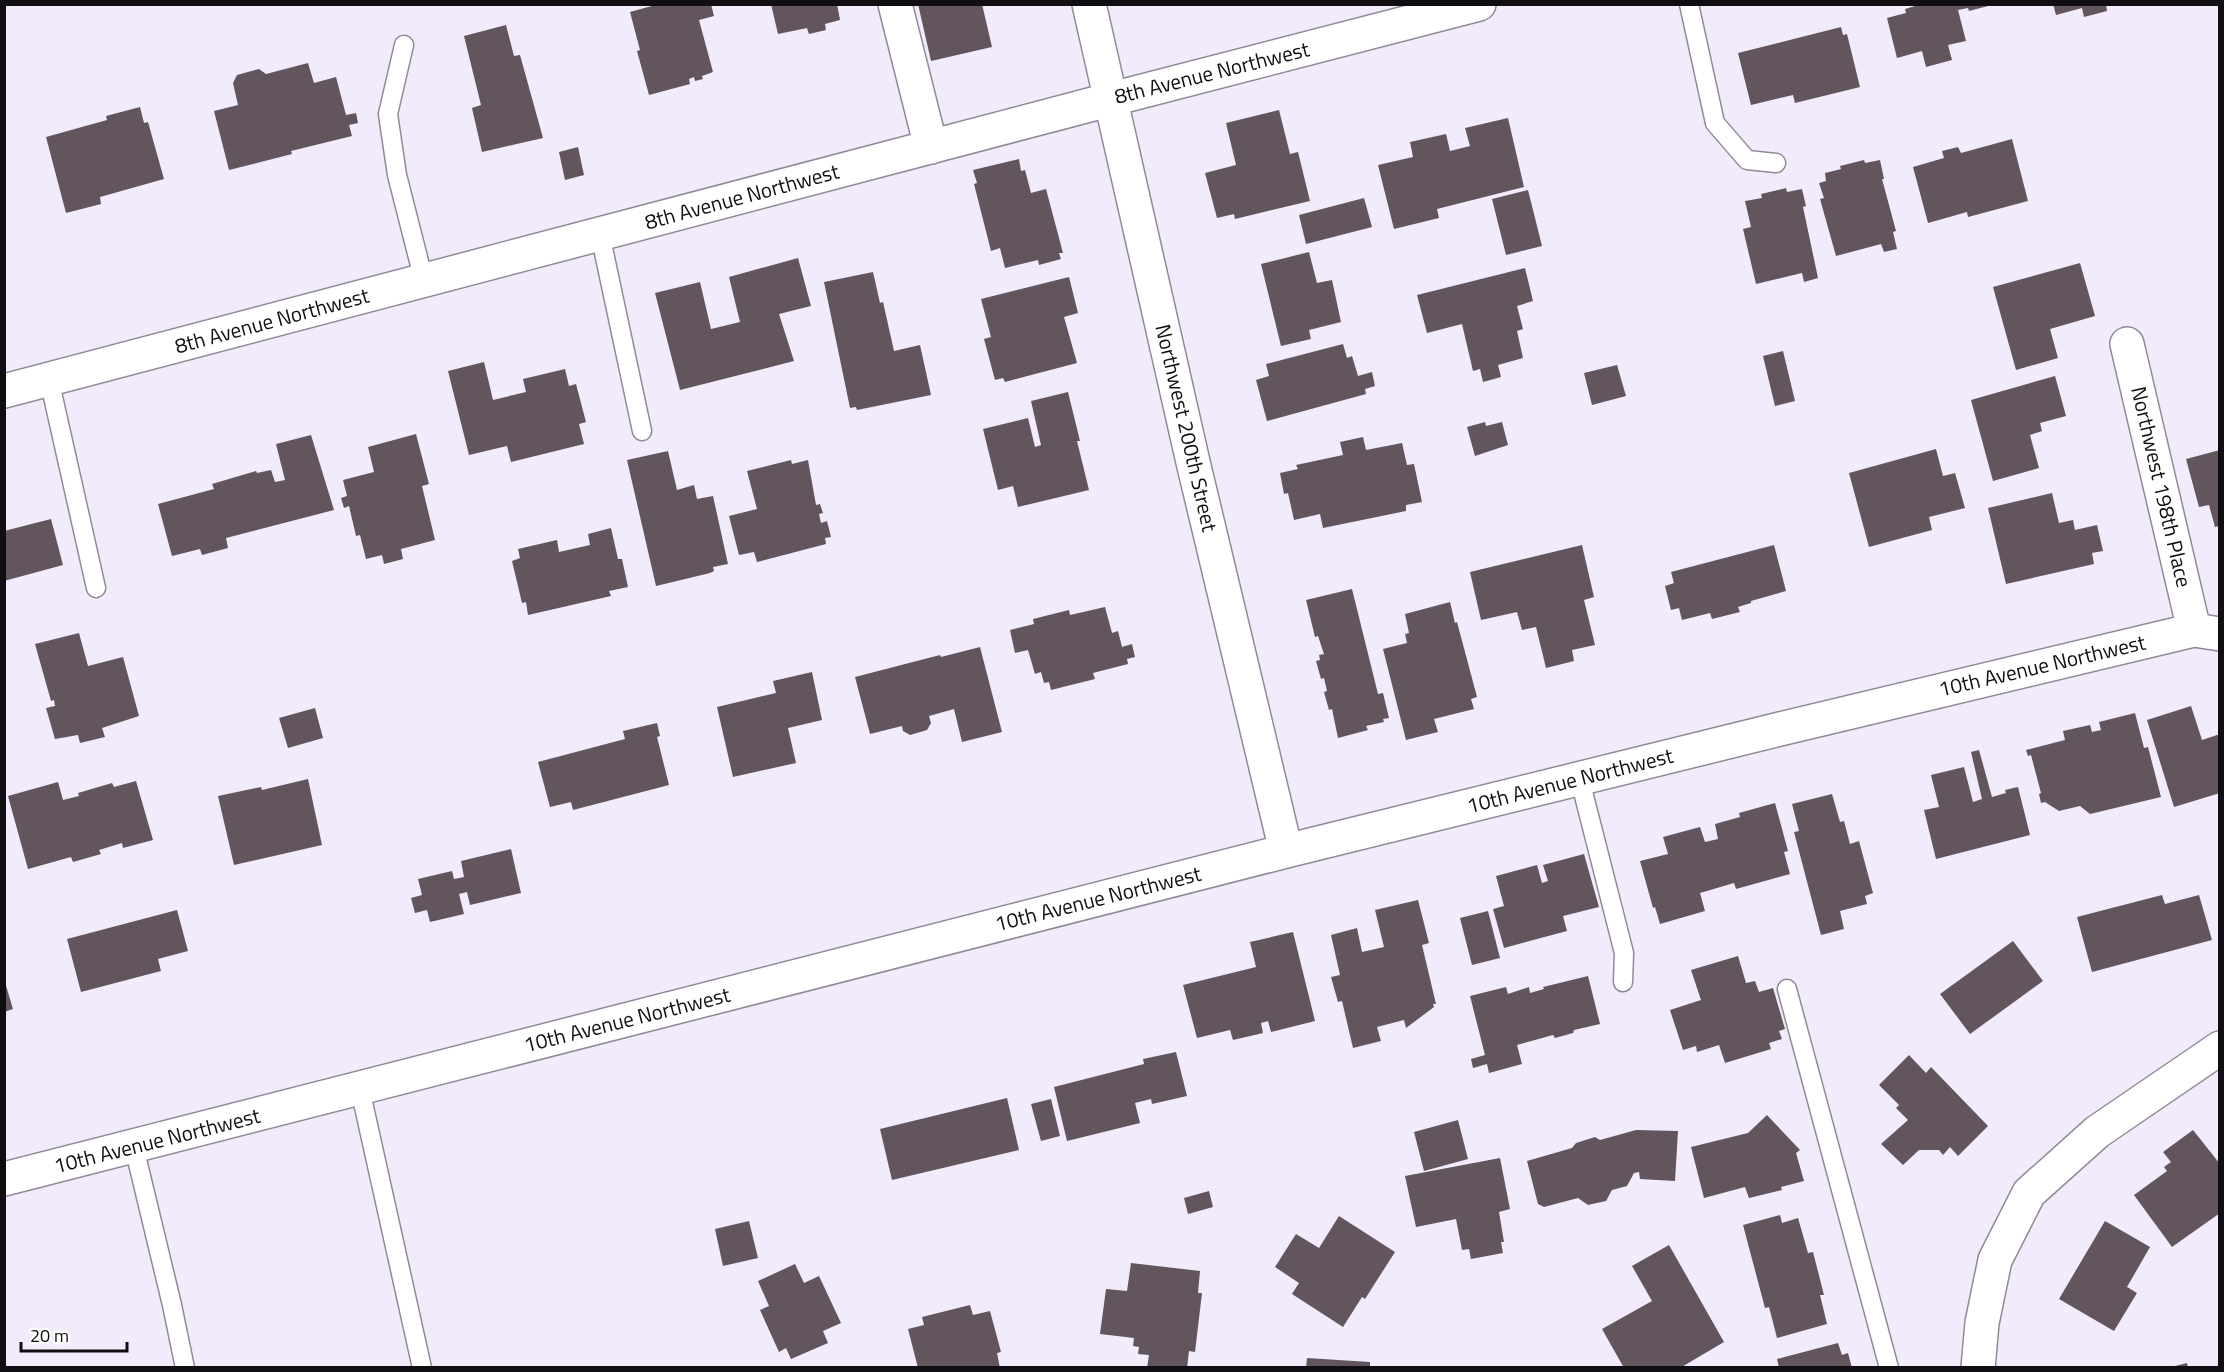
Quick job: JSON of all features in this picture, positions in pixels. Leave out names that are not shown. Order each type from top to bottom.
[{"type":"street","points":[[895,4],[931,147]]},
{"type":"street","name":"Northwest 200th Street","points":[[1089,4],[1193,462],[1286,851]]},
{"type":"street","name":"8th Avenue Northwest","points":[[4,391],[1112,99],[1405,14],[1479,4]]},
{"type":"street","name":"Northwest 198th Place","points":[[2127,344],[2207,632]]},
{"type":"street","name":"10th Avenue Northwest","points":[[4,1179],[1286,851],[1780,729],[2207,632]]},
{"type":"street","points":[[1978,1368],[1982,1323],[1995,1260],[2029,1193],[2097,1132],[2220,1048]]},
{"type":"lane","points":[[1689,4],[1715,123],[1747,160],[1776,163]]},
{"type":"lane","points":[[404,45],[388,114],[397,175],[424,280]]},
{"type":"lane","points":[[600,234],[642,431]]},
{"type":"lane","points":[[49,379],[96,588]]},
{"type":"lane","points":[[1580,780],[1624,953],[1623,982]]},
{"type":"lane","points":[[1787,989],[1888,1368]]},
{"type":"lane","points":[[360,1089],[422,1368]]},
{"type":"lane","points":[[134,1146],[185,1368]]},
{"type":"building","points":[[659,4],[711,4],[714,16],[699,20],[713,72],[702,76],[703,79],[695,81],[694,77],[689,79],[690,84],[649,95],[637,51],[640,50],[630,12]]},
{"type":"building","points":[[771,4],[837,4],[840,20],[825,24],[826,30],[809,34],[807,28],[778,34]]},
{"type":"building","points":[[918,4],[982,4],[992,47],[931,61]]},
{"type":"building","points":[[1922,4],[1992,5],[1969,11],[1968,8],[1958,10],[1966,41],[1948,45],[1952,60],[1926,67],[1922,51],[1897,58],[1887,18],[1906,13],[1905,9]]},
{"type":"building","points":[[2053,4],[2106,4],[2107,11],[2084,17],[2082,8],[2056,15]]},
{"type":"building","points":[[506,25],[514,56],[520,55],[543,138],[482,152],[472,108],[481,105],[464,36]]},
{"type":"building","points":[[1841,27],[1843,35],[1847,34],[1860,87],[1795,103],[1793,95],[1751,105],[1738,53]]},
{"type":"building","points":[[308,63],[314,83],[336,77],[346,115],[356,113],[358,123],[349,125],[352,136],[229,170],[214,111],[238,105],[233,83],[237,75],[259,69],[266,74]]},
{"type":"building","points":[[140,107],[144,123],[148,122],[164,179],[100,197],[101,204],[66,213],[46,137],[107,120],[106,116]]},
{"type":"building","points":[[1279,110],[1290,154],[1298,152],[1310,201],[1235,219],[1234,214],[1217,218],[1205,173],[1236,165],[1226,123]]},
{"type":"building","points":[[1508,118],[1524,187],[1437,209],[1439,218],[1394,229],[1378,165],[1413,157],[1410,142],[1446,134],[1450,151],[1470,146],[1465,128]]},
{"type":"building","points":[[2012,139],[2028,201],[1968,217],[1967,212],[1928,223],[1913,167],[1944,158],[1942,151],[1958,147],[1961,153]]},
{"type":"building","points":[[578,147],[584,175],[565,180],[559,152]]},
{"type":"building","points":[[1019,159],[1021,171],[1025,170],[1031,193],[1046,189],[1063,253],[1059,253],[1061,259],[1039,265],[1038,260],[1005,268],[1000,248],[991,251],[974,184],[977,183],[973,170]]},
{"type":"building","points":[[1864,160],[1865,163],[1880,160],[1884,179],[1882,179],[1896,231],[1893,232],[1897,249],[1884,252],[1881,244],[1836,256],[1820,199],[1824,198],[1819,183],[1826,181],[1825,173],[1841,169],[1840,166]]},
{"type":"building","points":[[1786,188],[1787,192],[1802,189],[1806,206],[1803,207],[1818,278],[1804,282],[1802,273],[1756,284],[1743,229],[1751,227],[1745,201],[1762,198],[1761,194]]},
{"type":"building","points":[[1528,190],[1542,246],[1506,255],[1492,199]]},
{"type":"building","points":[[1364,198],[1372,227],[1306,244],[1299,215]]},
{"type":"building","points":[[1309,252],[1317,283],[1332,280],[1341,322],[1309,330],[1311,339],[1281,346],[1261,264]]},
{"type":"building","points":[[798,258],[811,306],[779,314],[794,361],[680,390],[655,293],[700,282],[711,329],[740,322],[729,277]]},
{"type":"building","points":[[2080,263],[2095,316],[2050,329],[2058,358],[2016,370],[1993,287]]},
{"type":"building","points":[[1525,268],[1533,301],[1517,306],[1523,329],[1517,331],[1523,358],[1498,365],[1501,377],[1483,382],[1480,369],[1473,371],[1462,324],[1427,333],[1417,295]]},
{"type":"building","points":[[873,272],[880,303],[883,302],[894,351],[920,345],[931,395],[857,410],[856,407],[850,408],[824,282]]},
{"type":"building","points":[[1069,277],[1078,313],[1064,317],[1077,363],[1005,382],[1003,378],[995,380],[984,339],[991,337],[981,299]]},
{"type":"building","points":[[1343,344],[1347,358],[1352,356],[1358,376],[1372,372],[1375,386],[1365,389],[1366,394],[1267,421],[1256,380],[1269,376],[1266,364]]},
{"type":"building","points":[[1783,351],[1795,401],[1775,406],[1763,356]]},
{"type":"building","points":[[484,362],[493,400],[526,392],[523,379],[565,369],[569,386],[576,384],[586,422],[579,424],[584,444],[511,462],[507,446],[469,455],[448,371]]},
{"type":"building","points":[[1617,365],[1626,396],[1592,405],[1584,373]]},
{"type":"building","points":[[2055,376],[2066,416],[2040,423],[2042,431],[2030,435],[2039,468],[1993,481],[1971,400]]},
{"type":"building","points":[[1068,392],[1089,490],[1018,507],[1013,486],[998,490],[983,429],[1028,418],[1035,447],[1041,445],[1031,401]]},
{"type":"building","points":[[1485,422],[1486,426],[1502,422],[1508,445],[1475,456],[1467,427]]},
{"type":"building","points":[[416,434],[429,484],[422,486],[435,540],[401,549],[403,559],[384,564],[382,555],[366,559],[360,535],[356,536],[349,506],[344,508],[341,498],[347,496],[343,480],[374,472],[368,447]]},
{"type":"building","points":[[311,435],[334,510],[226,538],[228,548],[202,555],[200,549],[172,556],[158,504],[214,489],[212,484],[256,471],[257,473],[271,470],[275,482],[285,480],[276,444]]},
{"type":"building","points":[[1363,437],[1366,450],[1402,443],[1407,465],[1414,464],[1422,502],[1406,505],[1406,511],[1323,528],[1320,514],[1294,520],[1288,493],[1284,494],[1280,473],[1298,469],[1296,465],[1343,455],[1340,442]]},
{"type":"building","points":[[1936,449],[1943,476],[1955,473],[1965,508],[1929,517],[1932,530],[1869,547],[1849,473]]},
{"type":"building","points":[[2220,450],[2220,526],[2215,527],[2209,505],[2199,507],[2186,459]]},
{"type":"building","points":[[668,451],[677,490],[694,485],[697,499],[713,496],[728,564],[713,567],[714,571],[710,573],[656,586],[627,460]]},
{"type":"building","points":[[791,460],[792,464],[808,460],[816,505],[820,504],[823,513],[819,514],[821,523],[827,521],[831,537],[825,538],[826,544],[757,562],[754,552],[739,555],[729,516],[757,509],[747,471]]},
{"type":"building","points":[[2052,493],[2059,523],[2073,520],[2075,530],[2097,525],[2103,551],[2092,553],[2094,564],[2006,584],[1988,508]]},
{"type":"building","points":[[51,519],[63,565],[4,581],[4,531]]},
{"type":"building","points":[[611,528],[618,559],[622,559],[628,587],[609,591],[611,596],[528,615],[526,602],[522,603],[512,561],[520,558],[518,549],[557,540],[559,552],[590,545],[588,534]]},
{"type":"building","points":[[1582,545],[1594,597],[1584,600],[1595,645],[1572,650],[1574,661],[1546,668],[1536,627],[1522,630],[1517,612],[1481,620],[1470,572]]},
{"type":"building","points":[[1774,545],[1786,591],[1751,601],[1751,603],[1738,607],[1740,612],[1712,619],[1710,613],[1682,620],[1679,608],[1671,610],[1665,586],[1674,583],[1671,572]]},
{"type":"building","points":[[1352,589],[1378,694],[1383,693],[1389,718],[1383,719],[1384,722],[1366,726],[1368,730],[1338,738],[1332,709],[1329,710],[1324,692],[1327,691],[1324,678],[1321,679],[1316,661],[1320,660],[1319,655],[1324,654],[1318,636],[1315,637],[1306,600]]},
{"type":"building","points":[[1450,602],[1477,697],[1471,699],[1474,709],[1434,719],[1438,732],[1406,740],[1383,649],[1407,643],[1405,634],[1409,633],[1405,614]]},
{"type":"building","points":[[1105,607],[1112,633],[1118,631],[1122,647],[1132,644],[1135,657],[1127,659],[1128,664],[1093,673],[1095,679],[1051,690],[1049,682],[1044,683],[1041,672],[1035,674],[1028,650],[1015,653],[1010,630],[1034,624],[1033,619],[1069,610],[1070,615]]},
{"type":"building","points":[[79,633],[88,666],[123,657],[139,716],[102,728],[105,737],[80,743],[78,735],[55,739],[46,708],[55,706],[54,700],[51,701],[35,644]]},
{"type":"building","points":[[980,647],[1002,732],[962,742],[954,709],[929,716],[931,723],[927,730],[910,735],[903,731],[902,726],[870,734],[855,677]]},
{"type":"building","points":[[812,672],[822,720],[788,728],[796,763],[733,777],[717,707],[776,693],[773,681]]},
{"type":"building","points":[[2191,706],[2202,740],[2220,734],[2220,793],[2174,807],[2147,720]]},
{"type":"building","points":[[315,708],[323,738],[288,748],[279,718]]},
{"type":"building","points":[[2135,713],[2144,748],[2148,747],[2161,797],[2090,814],[2080,806],[2059,811],[2045,802],[2041,803],[2039,794],[2041,793],[2031,755],[2028,756],[2026,750],[2065,740],[2063,731],[2090,725],[2092,732],[2101,730],[2099,722]]},
{"type":"building","points":[[657,723],[660,736],[657,737],[669,785],[573,810],[571,802],[550,807],[538,762],[625,739],[623,731]]},
{"type":"building","points":[[1979,750],[1992,797],[2006,793],[2005,790],[2018,787],[2030,835],[1936,859],[1924,810],[1939,807],[1931,775],[1964,767],[1973,802],[1982,799],[1971,752]]},
{"type":"building","points":[[308,779],[322,845],[234,865],[218,796],[261,787],[262,790]]},
{"type":"building","points":[[136,781],[153,840],[123,848],[122,843],[99,850],[101,854],[73,862],[71,857],[28,869],[8,796],[58,782],[63,800],[112,783],[114,787]]},
{"type":"building","points":[[1832,794],[1840,822],[1844,821],[1850,844],[1859,841],[1873,893],[1865,896],[1867,904],[1840,911],[1844,929],[1821,935],[1794,832],[1799,831],[1792,804]]},
{"type":"building","points":[[1775,803],[1788,851],[1784,852],[1790,874],[1736,889],[1734,883],[1700,893],[1705,911],[1660,924],[1655,907],[1653,908],[1640,861],[1668,854],[1663,837],[1700,827],[1705,842],[1718,839],[1715,824],[1740,817],[1739,813]]},
{"type":"building","points":[[511,849],[521,893],[470,905],[467,892],[459,894],[464,914],[430,922],[427,910],[415,913],[411,898],[422,895],[418,879],[452,871],[454,879],[464,877],[461,861]]},
{"type":"building","points":[[1584,854],[1599,907],[1563,916],[1567,931],[1504,948],[1493,909],[1504,906],[1496,876],[1537,865],[1542,883],[1548,881],[1543,865]]},
{"type":"building","points":[[2162,895],[2165,904],[2199,895],[2212,940],[2092,972],[2077,917]]},
{"type":"building","points":[[1418,900],[1429,943],[1422,945],[1436,1004],[1433,1004],[1434,1007],[1406,1028],[1404,1020],[1377,1027],[1381,1041],[1353,1048],[1342,1001],[1338,1002],[1331,977],[1340,975],[1331,935],[1357,928],[1362,952],[1384,947],[1375,910]]},
{"type":"building","points":[[177,910],[188,951],[158,959],[161,971],[81,992],[67,939]]},
{"type":"building","points":[[1488,911],[1500,958],[1472,965],[1460,918]]},
{"type":"building","points":[[1293,932],[1315,1021],[1271,1032],[1268,1021],[1261,1023],[1263,1033],[1233,1040],[1230,1030],[1197,1038],[1183,985],[1256,967],[1250,942]]},
{"type":"building","points":[[2013,941],[2043,981],[1970,1034],[1940,994]]},
{"type":"building","points":[[1738,956],[1746,983],[1755,981],[1759,992],[1773,988],[1785,1029],[1779,1031],[1782,1039],[1769,1043],[1771,1049],[1725,1063],[1719,1045],[1697,1052],[1696,1046],[1683,1050],[1670,1010],[1701,1000],[1691,970]]},
{"type":"building","points":[[1588,976],[1600,1024],[1574,1030],[1573,1033],[1555,1038],[1553,1035],[1517,1045],[1522,1064],[1489,1073],[1487,1064],[1473,1068],[1471,1059],[1485,1055],[1470,996],[1506,987],[1508,994],[1529,987],[1530,993],[1544,989],[1543,987]]},
{"type":"building","points":[[4,979],[13,1009],[4,1012]]},
{"type":"building","points":[[1176,1052],[1187,1096],[1152,1104],[1151,1099],[1135,1103],[1140,1123],[1067,1141],[1054,1087],[1144,1064],[1143,1059]]},
{"type":"building","points":[[1909,1055],[1926,1073],[1931,1067],[1988,1126],[1958,1156],[1950,1147],[1943,1155],[1939,1150],[1919,1150],[1903,1165],[1881,1144],[1908,1120],[1896,1108],[1899,1105],[1879,1085]]},
{"type":"building","points":[[1007,1098],[1019,1150],[892,1180],[880,1129]]},
{"type":"building","points":[[1051,1099],[1060,1136],[1041,1141],[1031,1104]]},
{"type":"building","points":[[1767,1115],[1800,1150],[1796,1153],[1804,1181],[1781,1187],[1782,1190],[1749,1198],[1745,1187],[1704,1198],[1691,1147],[1748,1133]]},
{"type":"building","points":[[1458,1120],[1468,1159],[1424,1171],[1414,1132]]},
{"type":"building","points":[[1636,1130],[1678,1131],[1675,1181],[1640,1179],[1639,1172],[1634,1173],[1627,1186],[1612,1190],[1606,1201],[1588,1205],[1578,1198],[1544,1207],[1538,1204],[1527,1161],[1572,1148],[1576,1143],[1595,1137],[1600,1140]]},
{"type":"building","points":[[2193,1130],[2220,1164],[2220,1213],[2172,1247],[2134,1195],[2167,1171],[2164,1167],[2171,1162],[2163,1152]]},
{"type":"building","points":[[1500,1158],[1510,1209],[1499,1212],[1504,1242],[1501,1242],[1503,1253],[1471,1259],[1469,1249],[1462,1250],[1456,1219],[1416,1227],[1405,1176]]},
{"type":"building","points":[[1209,1191],[1213,1207],[1188,1214],[1184,1198]]},
{"type":"building","points":[[1780,1215],[1782,1223],[1798,1218],[1808,1253],[1813,1252],[1824,1295],[1820,1295],[1827,1324],[1777,1338],[1769,1307],[1765,1308],[1743,1225]]},
{"type":"building","points":[[1339,1216],[1395,1252],[1365,1299],[1362,1297],[1343,1327],[1292,1294],[1299,1283],[1275,1267],[1296,1234],[1319,1248]]},
{"type":"building","points":[[749,1221],[758,1258],[723,1266],[715,1229]]},
{"type":"building","points":[[2105,1221],[2150,1247],[2127,1287],[2137,1293],[2114,1331],[2059,1299]]},
{"type":"building","points":[[1669,1245],[1724,1342],[1680,1368],[1624,1368],[1602,1329],[1652,1301],[1632,1266]]},
{"type":"building","points":[[1131,1263],[1200,1271],[1198,1293],[1202,1293],[1195,1352],[1189,1351],[1187,1368],[1147,1368],[1149,1355],[1138,1354],[1139,1347],[1133,1346],[1134,1338],[1100,1334],[1106,1289],[1127,1291]]},
{"type":"building","points":[[795,1264],[804,1283],[819,1276],[841,1323],[823,1331],[828,1343],[791,1359],[786,1348],[779,1352],[760,1310],[769,1306],[758,1281]]},
{"type":"building","points":[[970,1305],[973,1315],[990,1311],[1001,1352],[997,1353],[1000,1368],[918,1368],[908,1329],[924,1325],[922,1317]]},
{"type":"building","points":[[1838,1343],[1842,1355],[1848,1353],[1852,1368],[1779,1368],[1777,1359]]},
{"type":"building","points":[[1307,1358],[1370,1362],[1370,1368],[1306,1368]]},
{"type":"building","points":[[2187,1363],[2188,1368],[2171,1368],[2171,1367]]}]
